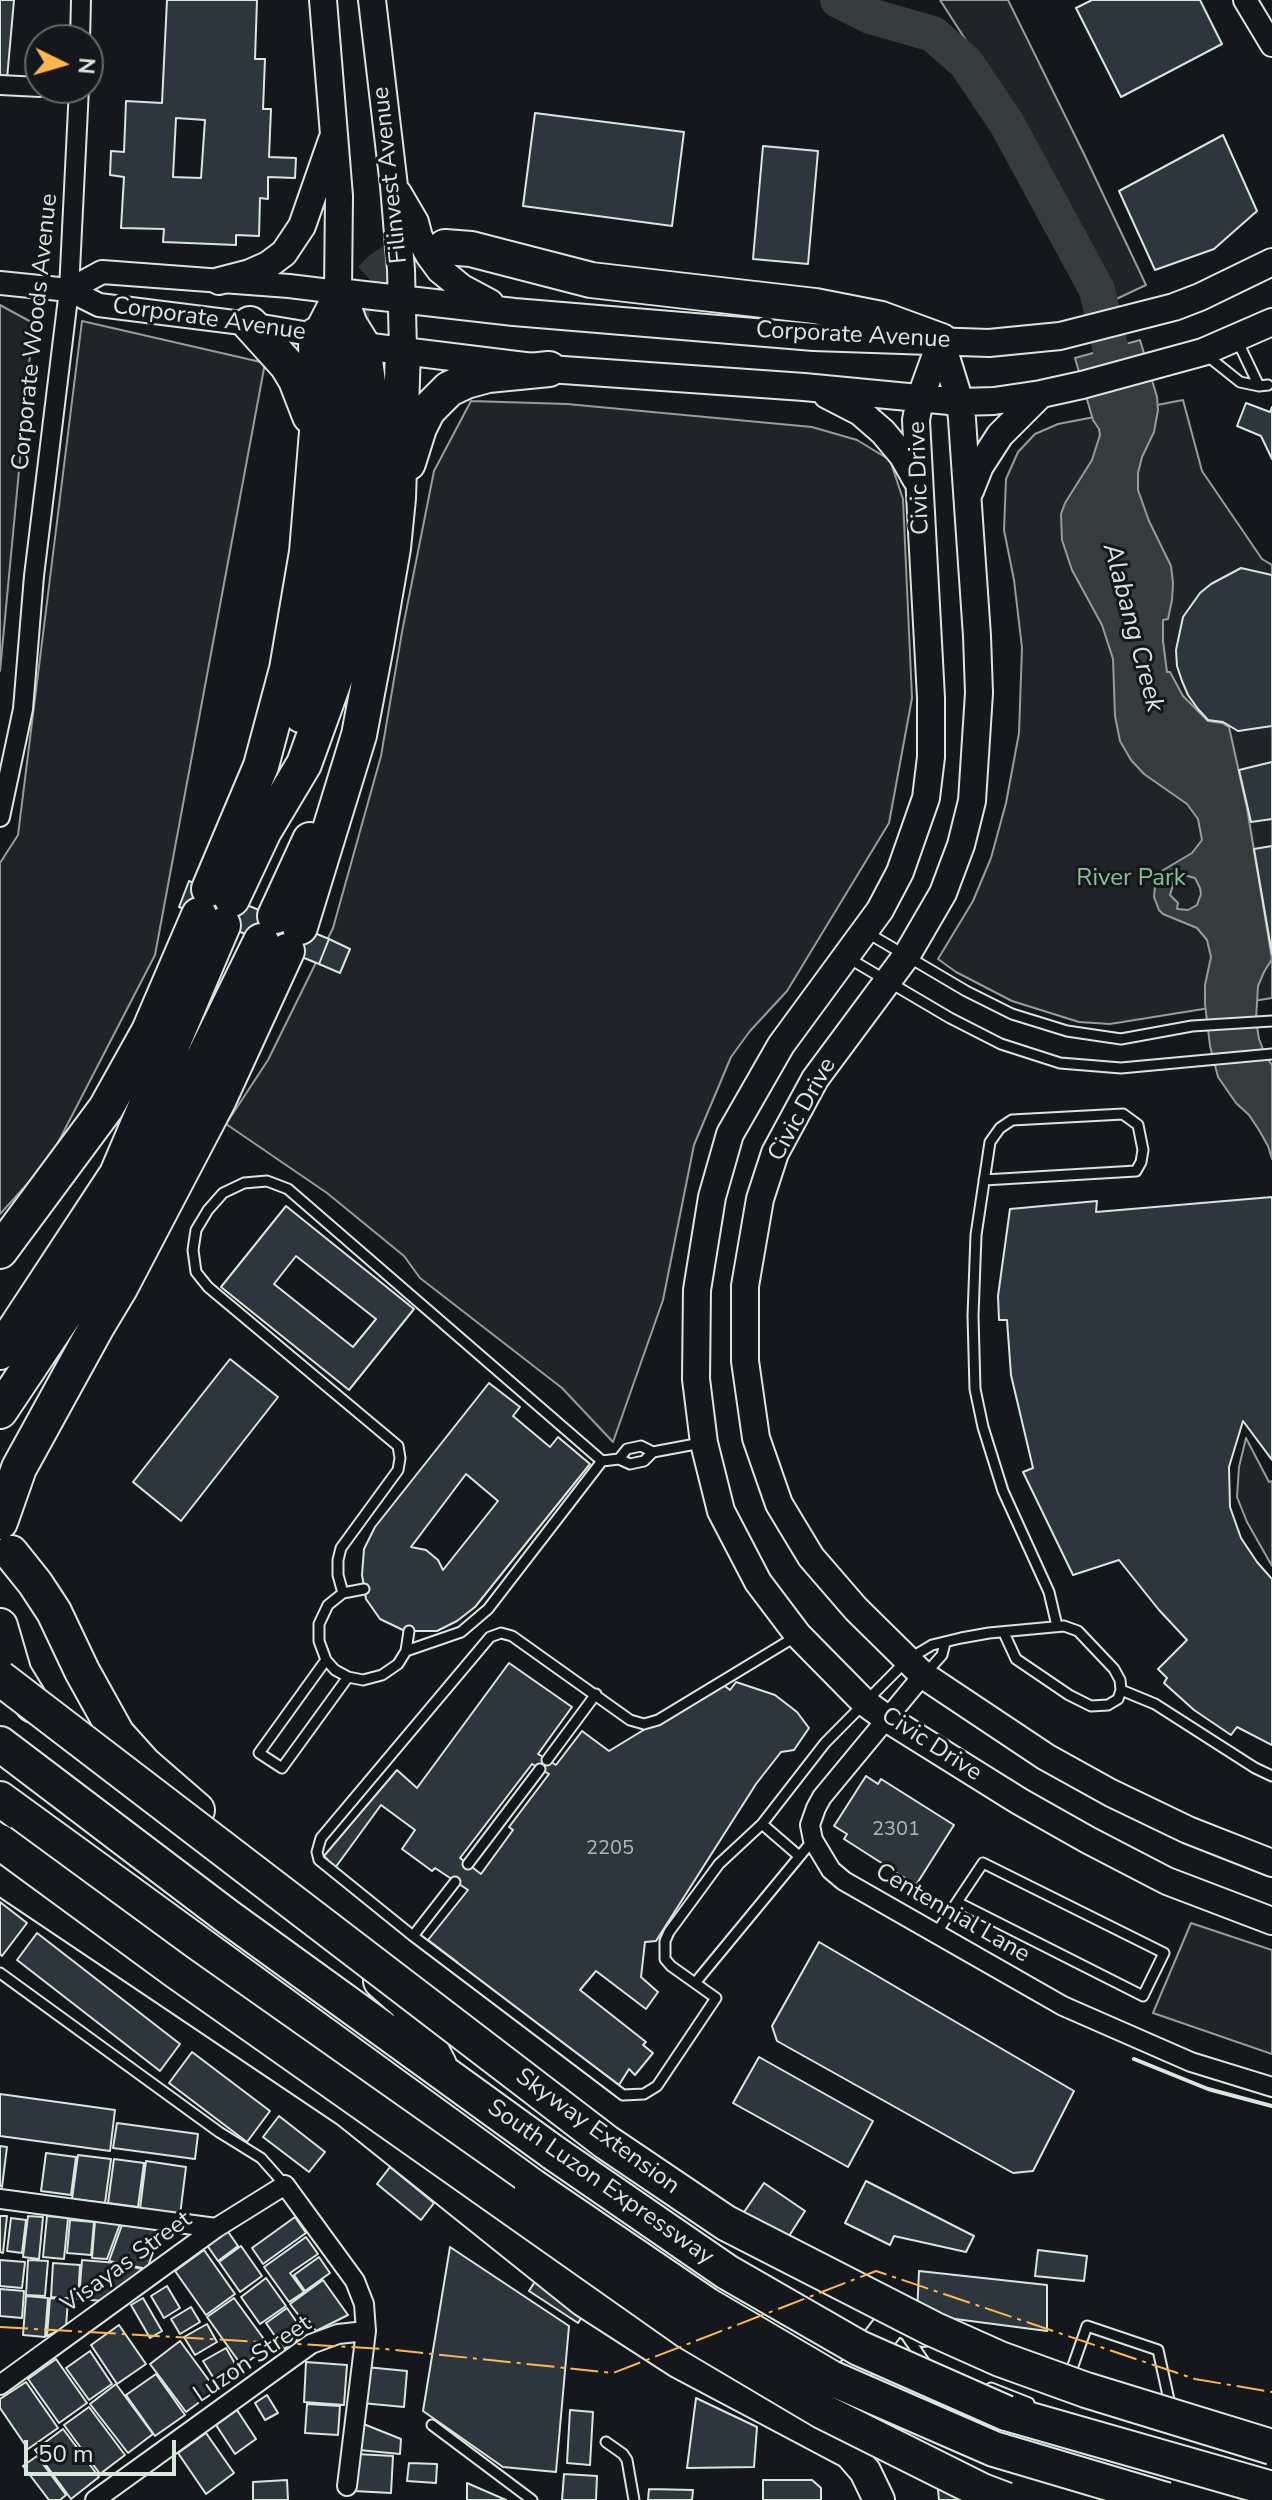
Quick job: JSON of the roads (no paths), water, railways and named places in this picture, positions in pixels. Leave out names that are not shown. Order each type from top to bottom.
[{"type":"highway","points":[[445,247],[483,252],[591,280],[815,306],[881,319],[941,341]]},
{"type":"highway","points":[[0,1251],[106,1108],[216,907],[264,831],[300,717],[333,558],[352,357],[350,325],[338,292]]},
{"type":"highway","points":[[250,324],[287,365],[317,432]]},
{"type":"highway","points":[[316,335],[317,432],[307,552],[287,669],[261,766],[216,907],[117,1174],[94,1269],[19,1468],[6,1538],[54,1612],[117,1734],[144,1764],[172,1790],[396,1967],[757,2238],[895,2318],[997,2366],[1052,2399],[1175,2428],[1272,2458]]},
{"type":"highway","points":[[0,1411],[94,1269],[281,934],[299,860],[352,763],[393,548],[398,498],[403,350]]},
{"type":"highway","points":[[398,498],[419,428],[428,410],[449,389],[488,375],[549,369]]},
{"type":"highway","points":[[0,1352],[94,1269]]},
{"type":"highway","points":[[0,1626],[14,1674],[42,1717],[75,1746],[352,1956],[407,2004],[442,2072]]},
{"type":"highway","name":"Skyway Extension","points":[[0,1678],[606,2142],[726,2223],[933,2329],[1000,2359],[1086,2390],[1272,2447]]},
{"type":"highway","name":"South Luzon Expressway","points":[[0,1744],[228,1917],[727,2272],[859,2348],[1006,2413],[1272,2489]]},
{"type":"highway","name":"South Luzon Expressway","points":[[0,1799],[532,2186],[707,2305],[831,2378],[994,2449],[1166,2500]]},
{"type":"highway","points":[[0,1842],[215,1999],[687,2331],[822,2411],[1006,2500]]},
{"type":"highway","points":[[0,1876],[348,2110],[584,2299],[680,2361],[846,2449]]},
{"type":"highway","points":[[879,2500],[865,2471],[846,2449],[838,2431],[847,2380],[895,2318]]},
{"type":"main road","name":"Filinvest Avenue","points":[[316,335],[338,292],[339,196],[323,0]]},
{"type":"main road","name":"Filinvest Avenue","points":[[372,0],[394,186],[403,350]]},
{"type":"main road","points":[[219,281],[250,273],[284,253],[302,226],[335,133]]},
{"type":"main road","points":[[394,186],[415,222],[424,246],[440,270],[478,298],[514,312]]},
{"type":"main road","name":"Corporate Avenue","points":[[338,292],[514,312],[814,337],[989,343],[1060,336],[1174,307],[1272,262]]},
{"type":"main road","name":"Corporate Avenue","points":[[316,335],[352,357],[403,350],[549,369],[804,387],[960,402],[994,401],[1082,385],[1195,354],[1272,322]]},
{"type":"main road","name":"Civic Drive","points":[[941,341],[920,399],[916,420],[928,636],[931,757],[926,798],[900,872],[866,932],[781,1045],[730,1134],[712,1197],[697,1290],[696,1379],[704,1443],[721,1511],[758,1582],[798,1635],[864,1702],[1019,1801],[1088,1840],[1167,1881],[1272,1921]]},
{"type":"main road","name":"Civic Drive","points":[[941,341],[960,402],[968,499],[979,693],[972,801],[961,845],[943,893],[907,955],[815,1079],[775,1153],[760,1199],[745,1286],[745,1361],[756,1438],[779,1504],[811,1557],[856,1609],[915,1668],[1046,1757],[1111,1793],[1188,1830],[1272,1863]]},
{"type":"main road","points":[[804,387],[833,397],[869,420],[903,456],[918,482]]},
{"type":"main road","points":[[968,499],[980,466],[1000,435],[1041,394]]},
{"type":"street","points":[[80,24],[81,0]]},
{"type":"street","points":[[1245,0],[1272,45]]},
{"type":"street","points":[[0,85],[24,86]]},
{"type":"street","name":"Corporate Woods Avenue","points":[[0,817],[23,709],[34,576],[69,290],[78,104]]},
{"type":"street","name":"Corporate Avenue","points":[[69,290],[102,272],[338,292]]},
{"type":"street","points":[[0,283],[69,290]]},
{"type":"street","name":"Corporate Avenue","points":[[69,290],[99,305],[316,335]]},
{"type":"street","points":[[813,1840],[810,1825],[822,1797],[886,1718],[915,1668]]},
{"type":"street","name":"Centennial Lane","points":[[813,1840],[831,1870],[844,1881],[1063,2006],[1191,2062],[1272,2087]]},
{"type":"street","points":[[285,2185],[355,2281],[364,2304],[366,2331],[347,2486]]},
{"type":"street","name":"Visayas Street","points":[[0,2385],[216,2228],[285,2185]]},
{"type":"street","points":[[0,2199],[216,2228]]},
{"type":"street","name":"Luzon Street","points":[[95,2500],[311,2344],[338,2334],[366,2331]]},
{"type":"lane","points":[[1195,354],[1240,382],[1264,385],[1236,338]]},
{"type":"lane","points":[[866,932],[966,991],[1012,1014],[1067,1031],[1121,1039],[1192,1026],[1272,1021]]},
{"type":"lane","points":[[847,957],[950,1018],[1001,1044],[1060,1063],[1121,1068],[1272,1054]]},
{"type":"lane","points":[[984,1180],[1136,1171],[1143,1150],[1138,1125],[1123,1114],[1012,1120],[1000,1128],[990,1142],[984,1180],[976,1235],[973,1316],[975,1389],[1003,1491],[1049,1592],[1057,1626]]},
{"type":"lane","points":[[343,1593],[338,1575],[341,1548],[398,1470],[398,1446],[208,1287],[196,1272],[193,1250],[196,1230],[223,1193],[244,1183],[267,1181],[288,1189],[602,1461]]},
{"type":"lane","points":[[406,1651],[461,1632],[488,1609],[602,1461],[619,1459],[627,1449],[641,1446],[653,1452],[704,1443]]},
{"type":"lane","points":[[364,1589],[343,1593],[328,1605],[319,1624],[319,1641],[326,1660],[335,1670],[363,1680],[382,1675],[398,1664],[406,1651],[409,1631]]},
{"type":"lane","points":[[915,1668],[932,1645],[974,1635],[1057,1626],[1078,1631],[1114,1669],[1120,1680],[1118,1699],[1108,1705],[1091,1706],[1069,1695],[1016,1659],[1004,1633]]},
{"type":"lane","points":[[798,1635],[651,1723],[644,1724],[630,1720],[512,1636],[501,1633],[490,1637],[321,1838],[317,1852],[322,1863],[623,2095],[644,2094],[657,2086],[716,1998],[671,1966],[665,1959],[665,1941],[719,1864],[762,1824],[825,1743],[864,1702],[915,1668],[942,1655],[945,1643]]},
{"type":"lane","points":[[326,1660],[259,1753],[282,1768],[348,1677]]},
{"type":"lane","points":[[1121,1690],[1155,1704],[1272,1776]]},
{"type":"lane","points":[[547,1760],[596,1694]]},
{"type":"lane","points":[[468,1864],[540,1769]]},
{"type":"lane","points":[[762,1824],[799,1856]]},
{"type":"lane","points":[[695,1983],[813,1840]]},
{"type":"lane","points":[[937,1932],[957,1902],[983,1863],[1164,1953],[1143,1996],[957,1902]]},
{"type":"lane","points":[[413,1936],[455,1882]]},
{"type":"lane","points":[[0,1973],[219,2132],[261,2158],[285,2185]]},
{"type":"lane","points":[[895,2318],[923,2362],[937,2368]]},
{"type":"lane","points":[[982,2385],[1052,2399],[1087,2326],[1158,2350],[1175,2428]]},
{"type":"lane","points":[[1085,2424],[1272,2482]]},
{"type":"lane","points":[[432,2425],[532,2500]]},
{"type":"lane","points":[[606,2442],[627,2460],[634,2500]]},
{"type":"water","points":[[1140,340],[1157,397],[1154,432],[1142,457],[1138,490],[1171,566],[1172,600],[1168,619],[1163,620],[1167,672],[1170,672],[1183,696],[1208,721],[1229,727],[1247,808],[1272,959],[1258,986],[1256,1020],[1259,1039],[1272,1065],[1272,1159],[1259,1130],[1218,1077],[1210,1046],[1205,1004],[1205,985],[1211,957],[1207,940],[1197,928],[1163,914],[1154,897],[1160,872],[1192,853],[1202,840],[1198,819],[1187,804],[1144,774],[1120,741],[1115,716],[1113,659],[1102,625],[1072,570],[1062,540],[1061,514],[1092,460],[1100,435],[1075,358]],"holes":[[[1180,874],[1195,878],[1201,894],[1197,905],[1188,910],[1177,909],[1178,903],[1170,895],[1173,885],[1170,878]]]},
{"type":"waterway","name":"Alabang Creek","points":[[838,0],[870,16],[933,34],[966,63],[1007,124],[1097,290],[1121,394]]},
{"type":"tunnel","points":[[349,325],[366,282],[397,257],[428,248]]},
{"type":"park label","name":"River Park","points":[[1131,879]]}]
